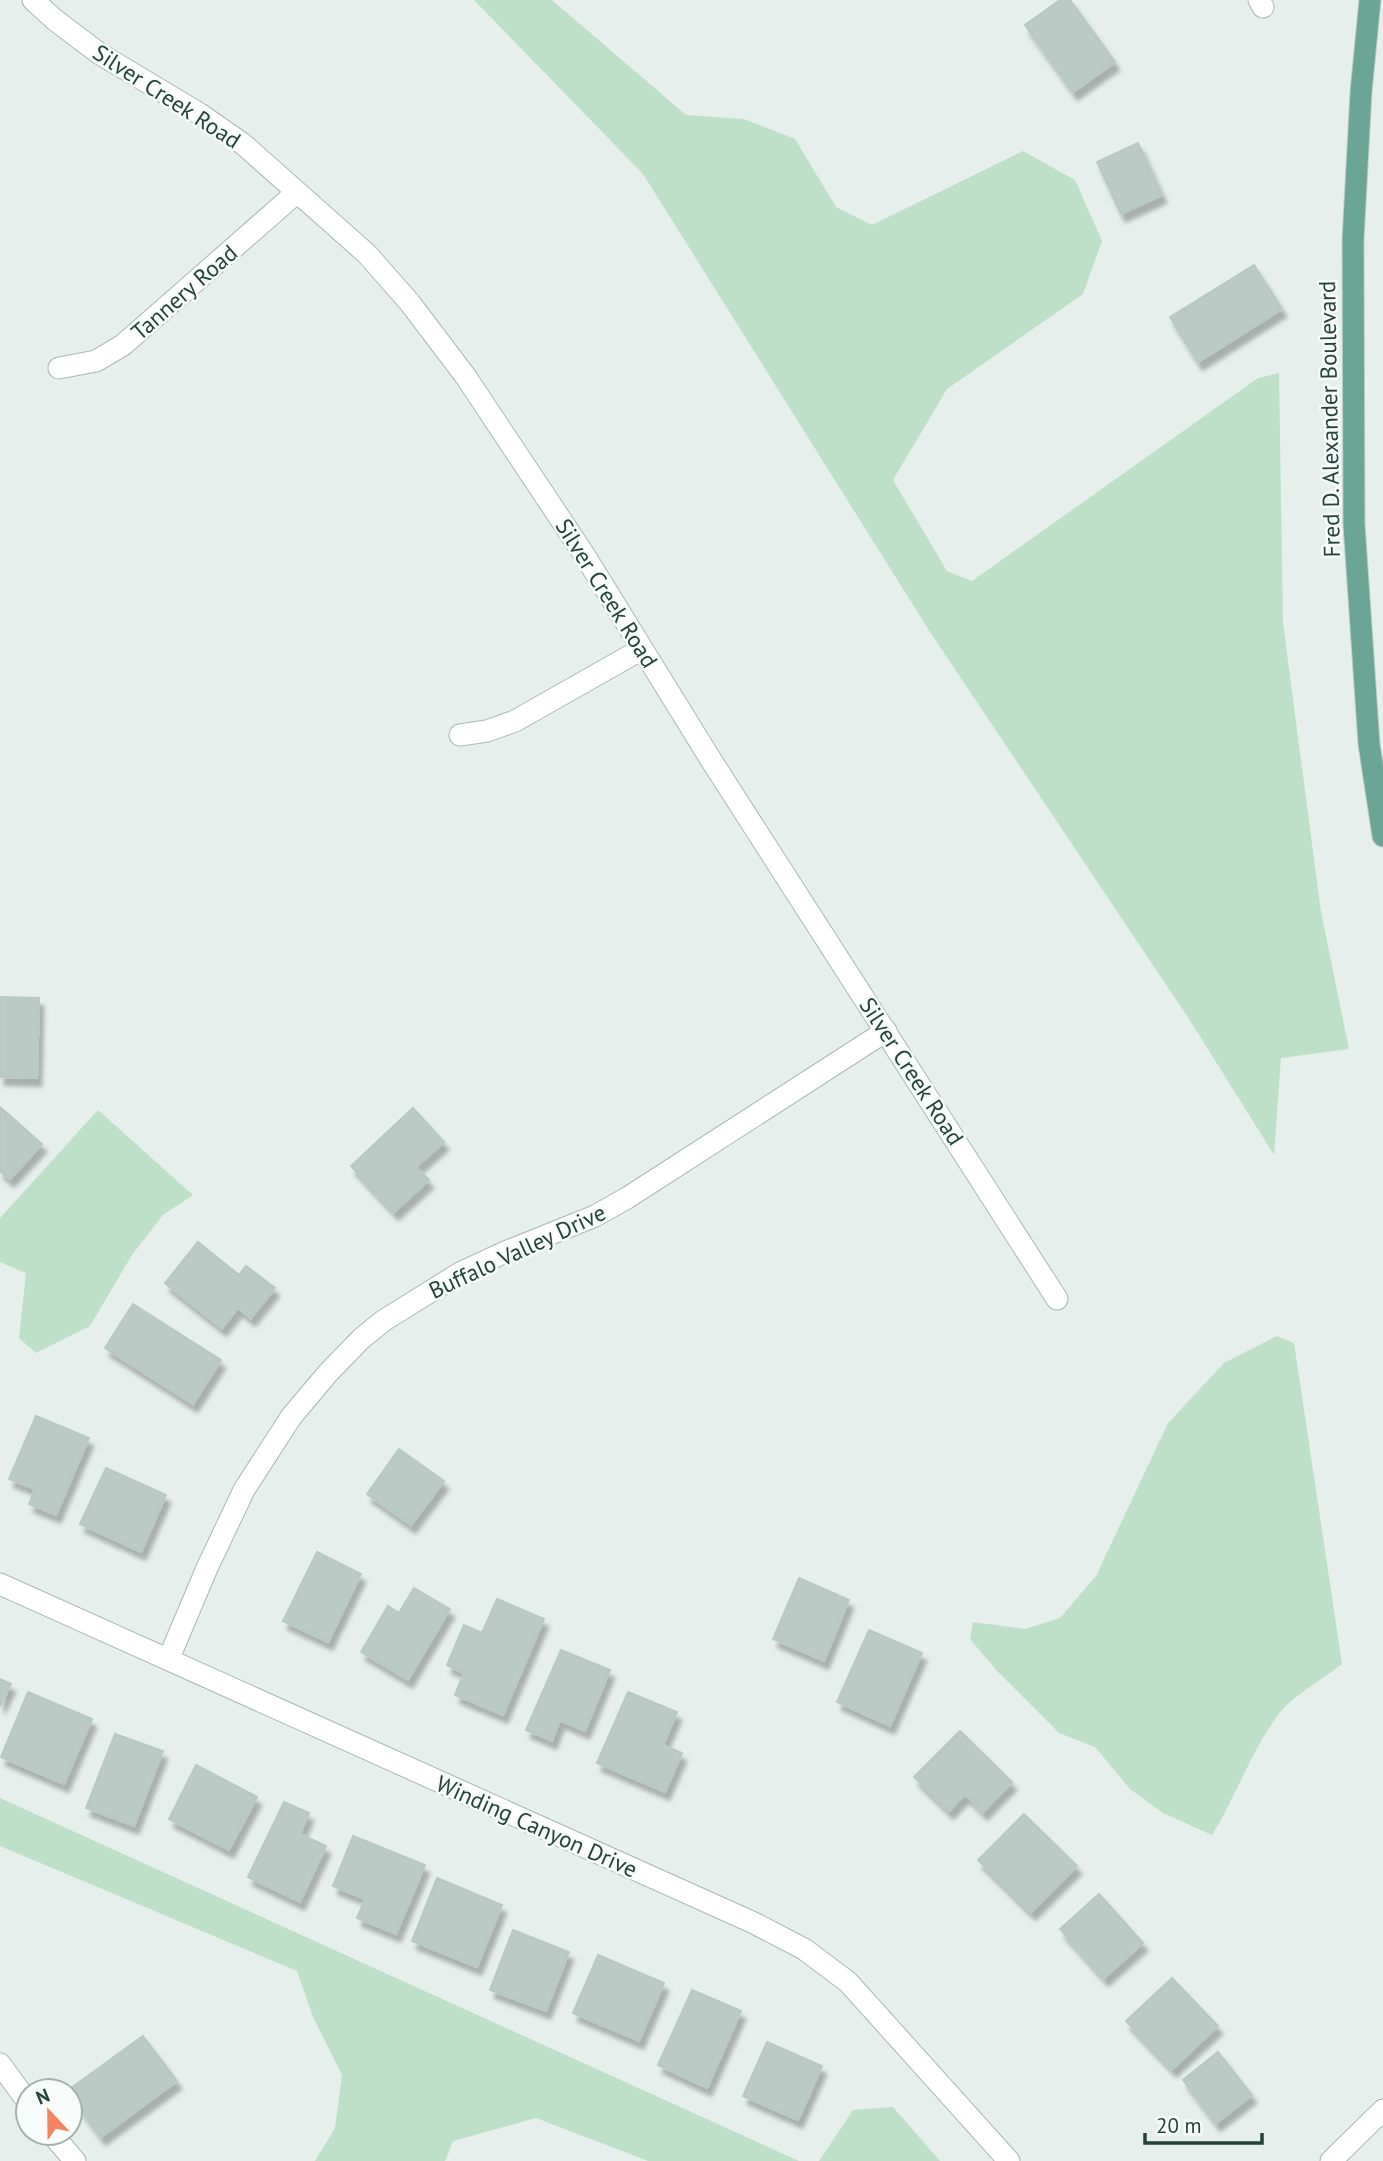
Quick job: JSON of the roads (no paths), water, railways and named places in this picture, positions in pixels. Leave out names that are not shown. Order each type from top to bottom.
[{"type":"main road","name":"Fred D. Alexander Boulevard","points":[[1370,0],[1361,92],[1353,240],[1354,524],[1369,744],[1383,836]]},
{"type":"street","name":"Silver Creek Road","points":[[33,0],[100,54],[200,114],[243,144],[367,254],[410,303],[466,377],[584,556],[1057,1299]]},
{"type":"street","name":"Tannery Road","points":[[59,368],[96,361],[123,345],[296,193]]},
{"type":"street","points":[[460,735],[487,731],[515,721],[642,649]]},
{"type":"street","name":"Buffalo Valley Drive","points":[[169,1658],[244,1490],[291,1417],[361,1339],[383,1321],[460,1273],[595,1216],[627,1198],[886,1031]]},
{"type":"street","name":"Winding Canyon Drive","points":[[0,1584],[754,1923],[804,1949],[848,1982],[1009,2161]]},
{"type":"street","points":[[0,2064],[14,2083]]},
{"type":"street","points":[[1331,2161],[1383,2110]]},
{"type":"street","points":[[63,2147],[75,2161]]}]
